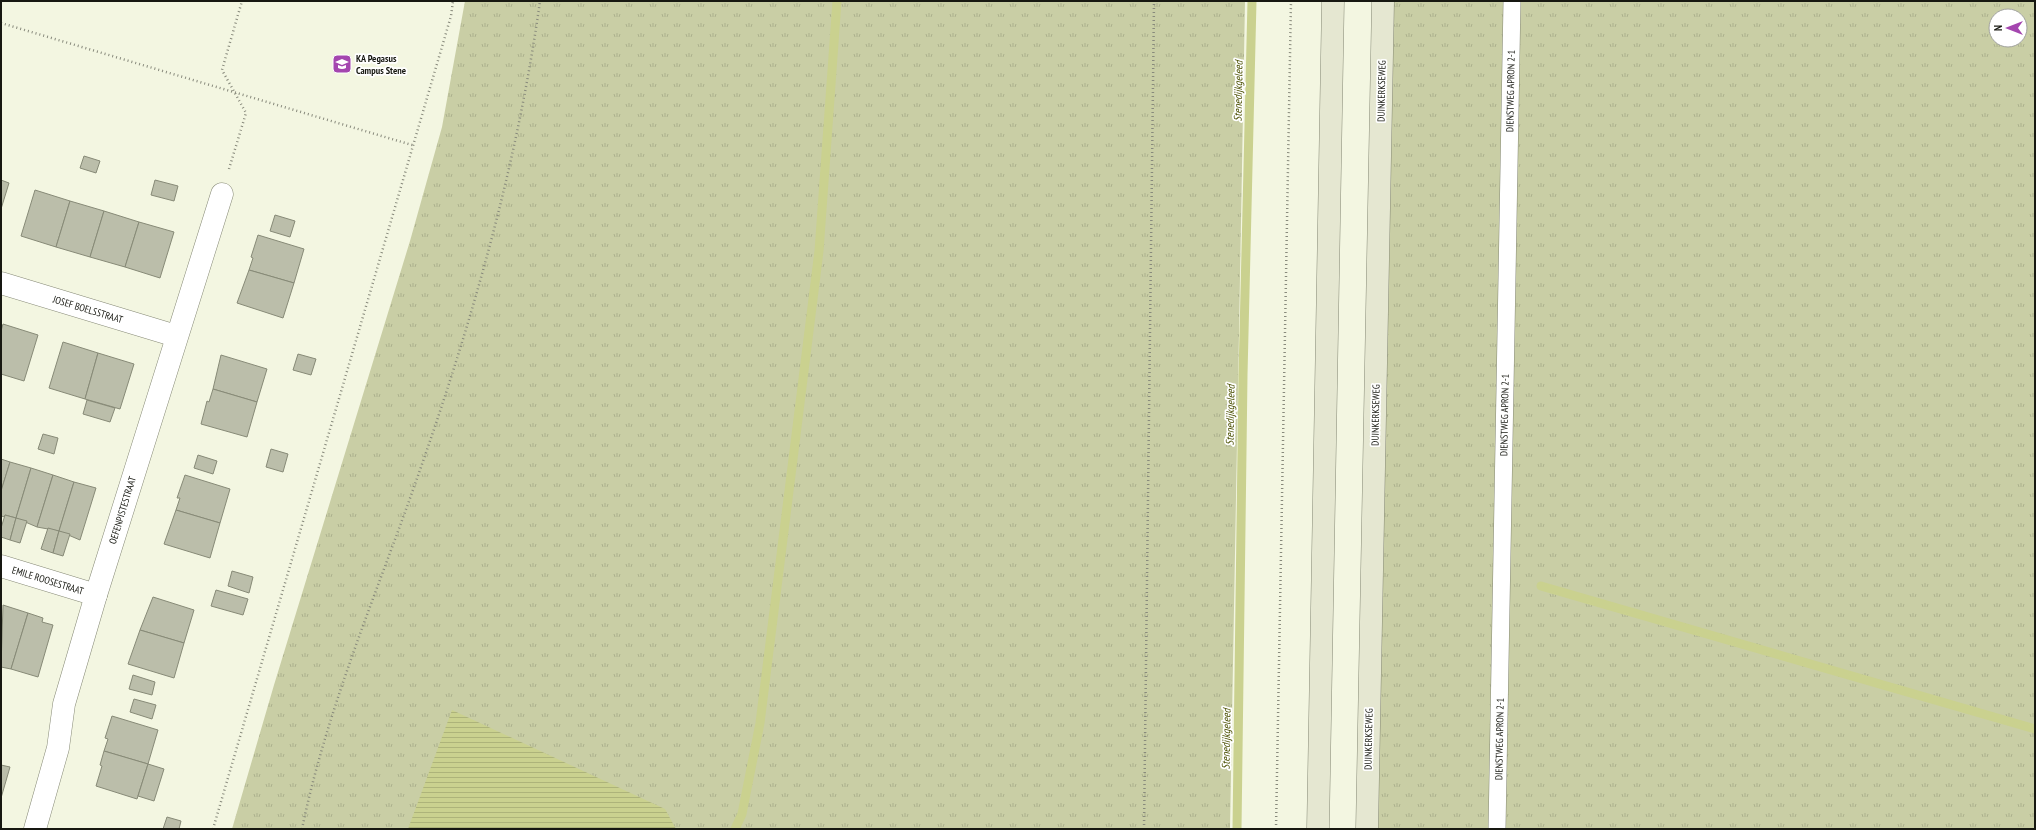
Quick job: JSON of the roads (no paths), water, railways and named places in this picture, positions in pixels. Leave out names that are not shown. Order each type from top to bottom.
[{"type":"main road","points":[[1318,829],[1333,1]]},
{"type":"main road","name":"DUINKERKSEWEG","points":[[1367,829],[1383,1]]},
{"type":"street","name":"OEFENPISTESTRAAT","points":[[35,829],[58,748],[64,704],[96,595],[176,336],[222,194]]},
{"type":"street","name":"JOSEF BOELSSTRAAT","points":[[1,283],[176,336]]},
{"type":"street","name":"EMILE ROOSESTRAAT","points":[[1,566],[96,595]]},
{"type":"lane","name":"DIENSTWEG APRON 2-1","points":[[1497,829],[1512,1]]},
{"type":"waterway","points":[[735,829],[742,814],[760,723],[819,251],[837,1]]},
{"type":"waterway","name":"Stenedijkgeleed","points":[[1237,829],[1243,375],[1252,1]]},
{"type":"waterway","points":[[1541,586],[2035,729]]},
{"type":"place","name":"KA Pegasus Campus Stene","points":[[342,64]]}]
